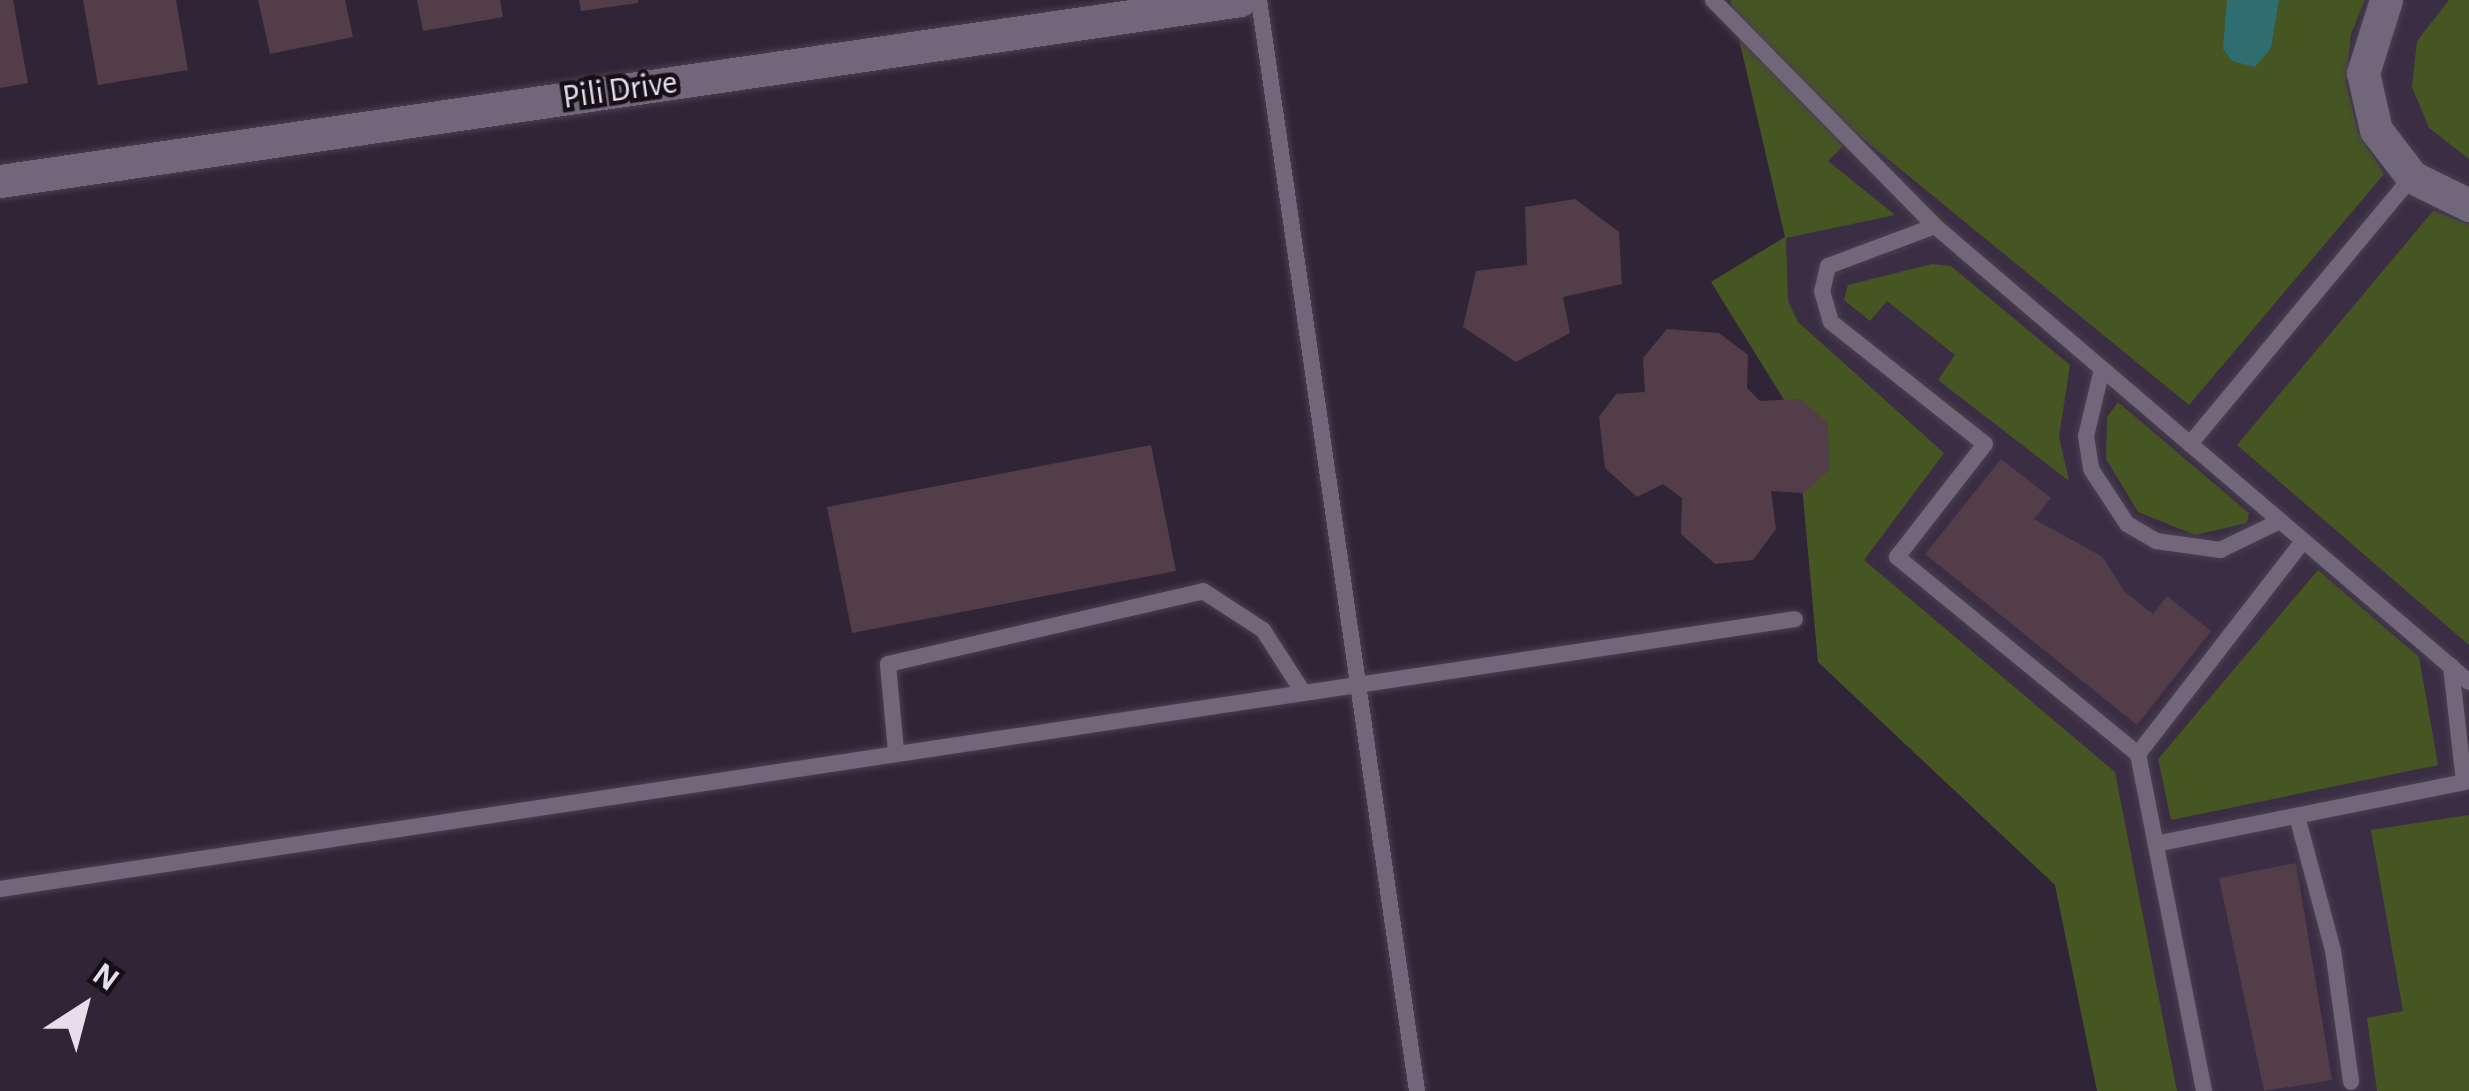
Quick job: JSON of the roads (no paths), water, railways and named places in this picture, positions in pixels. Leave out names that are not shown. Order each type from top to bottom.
[{"type":"street","name":"Pili Drive","points":[[0,181],[1240,0]]},
{"type":"street","points":[[2386,0],[2365,53],[2366,92],[2376,130],[2412,177],[2469,205]]},
{"type":"lane","points":[[1259,0],[1352,681],[1417,1091]]},
{"type":"lane","points":[[1713,0],[1936,226],[2469,682]]},
{"type":"lane","points":[[2190,444],[2412,177]]},
{"type":"lane","points":[[1936,226],[1828,266],[1822,291],[1831,322],[1984,444],[1897,557],[2138,754],[2160,843],[2204,1091]]},
{"type":"lane","points":[[2102,369],[2086,436],[2098,484],[2127,524],[2171,545],[2219,550],[2280,520]]},
{"type":"lane","points":[[2138,754],[2302,541]]},
{"type":"lane","points":[[896,751],[887,664],[1203,591],[1263,630],[1301,689]]},
{"type":"lane","points":[[0,889],[1352,681],[1795,619]]},
{"type":"lane","points":[[2160,843],[2464,782],[2451,666]]},
{"type":"lane","points":[[2297,816],[2333,950],[2351,1082]]}]
